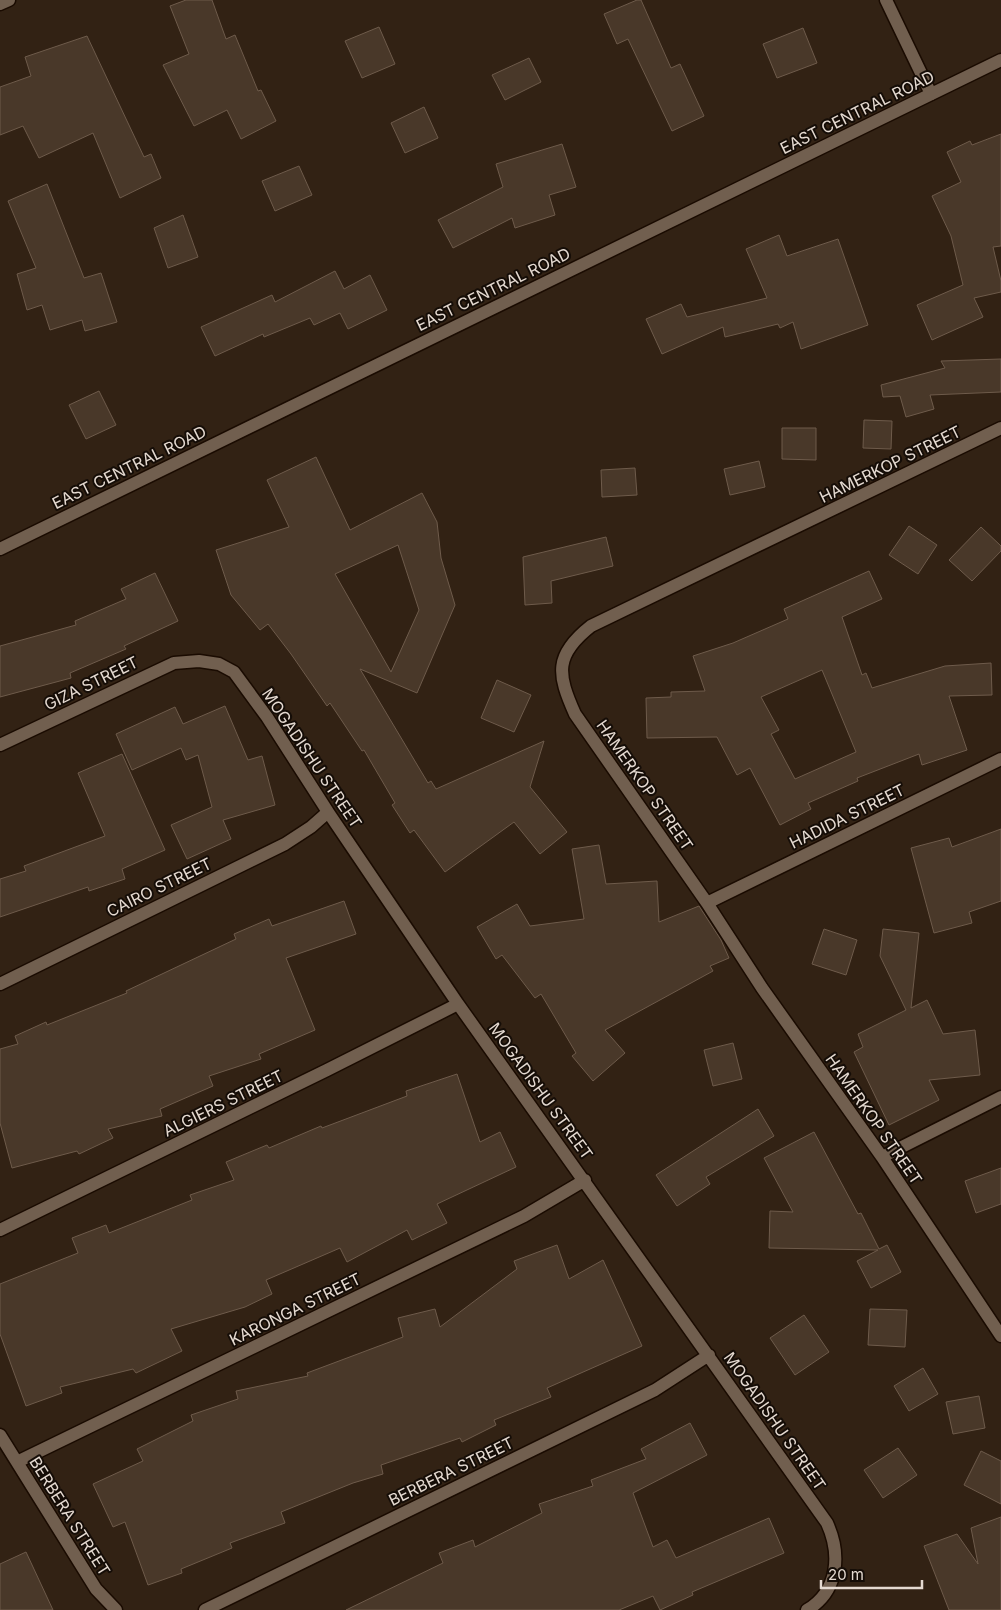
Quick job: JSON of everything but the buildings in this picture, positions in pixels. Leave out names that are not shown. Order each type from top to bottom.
[{"type":"street","points":[[0,4],[9,0]]},
{"type":"street","points":[[886,0],[931,94]]},
{"type":"street","name":"EAST CENTRAL ROAD","points":[[0,549],[1001,60]]},
{"type":"street","name":"HAMERKOP STREET","points":[[1001,428],[591,626],[576,638],[562,661],[563,687],[575,714],[706,903],[762,988],[882,1157],[1001,1336]]},
{"type":"street","name":"GIZA STREET","points":[[0,745],[159,669],[174,663],[199,661]]},
{"type":"street","name":"MOGADISHU STREET","points":[[199,661],[219,664],[234,672],[267,716],[328,812],[458,1004],[585,1180],[827,1524],[835,1540],[836,1560],[832,1580],[824,1596],[807,1610]]},
{"type":"street","name":"HADIDA STREET","points":[[706,903],[1001,759]]},
{"type":"street","name":"CAIRO STREET","points":[[0,984],[285,844],[311,827],[328,812]]},
{"type":"street","name":"ALGIERS STREET","points":[[0,1230],[458,1004]]},
{"type":"street","points":[[882,1157],[1001,1097]]},
{"type":"street","name":"KARONGA STREET","points":[[17,1462],[524,1216],[585,1180]]},
{"type":"street","name":"BERBERA STREET","points":[[205,1610],[655,1390],[709,1355]]},
{"type":"street","name":"BERBERA STREET","points":[[0,1435],[96,1589],[116,1610]]}]
